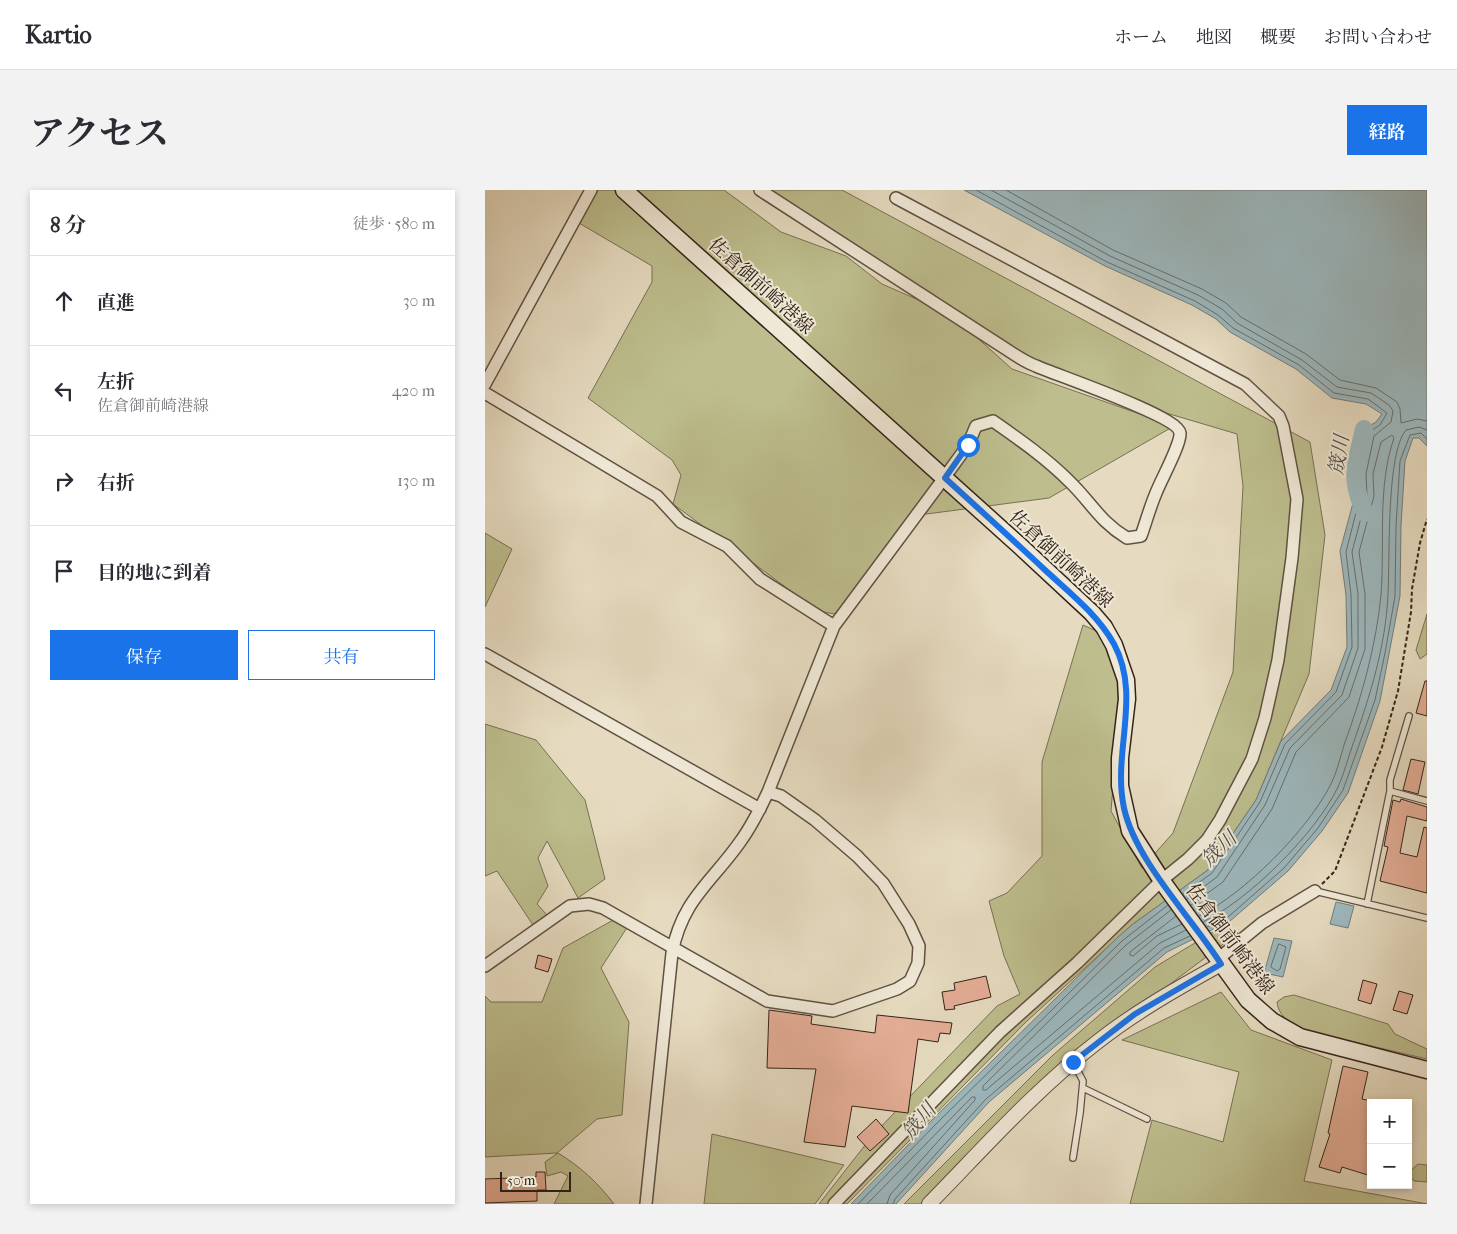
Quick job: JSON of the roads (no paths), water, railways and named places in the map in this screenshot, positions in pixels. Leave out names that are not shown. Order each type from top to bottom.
[{"type":"main road","name":"佐倉御前崎港線","points":[[624,190],[945,478],[1092,613],[1114,645],[1126,680],[1127,699],[1120,758],[1120,786],[1130,830],[1163,882],[1258,1011],[1285,1030],[1319,1042],[1427,1070]]},
{"type":"street","points":[[485,384],[591,190]]},
{"type":"street","points":[[646,1204],[673,947],[682,916],[694,898],[740,843],[760,809],[834,626],[945,478],[968,445],[976,426],[993,421],[1045,458],[1072,483],[1101,519],[1127,538],[1141,536],[1155,494],[1169,465],[1180,434],[1178,428],[1159,416],[1107,393],[1091,389],[1034,366],[1005,350],[760,190]]},
{"type":"street","points":[[834,1204],[1000,1032],[1077,963],[1207,840],[1220,820],[1252,758],[1265,718],[1278,660],[1292,558],[1297,499],[1283,426],[1279,416],[1245,384],[896,198]]},
{"type":"street","points":[[485,393],[657,496],[681,522],[727,546],[760,579],[834,626]]},
{"type":"street","points":[[485,654],[760,809]]},
{"type":"street","points":[[485,966],[570,906],[589,904],[603,908],[767,1001],[833,1011],[897,989],[910,981],[918,963],[919,946],[909,924],[883,883],[857,856],[815,820],[781,796],[768,792]]},
{"type":"street","points":[[929,1204],[1073,1062],[1135,1014],[1220,961],[1262,923],[1315,891]]},
{"type":"lane","points":[[1367,904],[1390,791],[1390,780],[1409,716]]},
{"type":"lane","points":[[1390,791],[1427,801]]},
{"type":"lane","points":[[1315,891],[1427,918]]},
{"type":"lane","points":[[1073,1062],[1083,1081],[1073,1158]]},
{"type":"lane","points":[[1083,1088],[1147,1119]]},
{"type":"water","points":[[964,190],[1427,190],[1427,446],[1419,438],[1413,438],[1405,461],[1401,526],[1400,596],[1380,701],[1348,793],[1322,831],[1288,871],[1230,921],[1167,952],[989,1102],[896,1204],[851,1204],[935,1117],[1118,937],[1208,870],[1256,800],[1281,741],[1331,690],[1347,647],[1346,595],[1340,551],[1356,492],[1354,473],[1364,429],[1376,422],[1382,414],[1366,404],[1332,398],[1296,369],[1230,332],[1216,319],[1192,305],[1105,266]]},
{"type":"water","points":[[1336,902],[1354,906],[1348,928],[1330,924]]},
{"type":"water","points":[[1274,938],[1292,941],[1283,977],[1264,973]]},
{"type":"waterway","name":"筬川","points":[[1364,429],[1355,471],[1357,490],[1365,513]]}]
